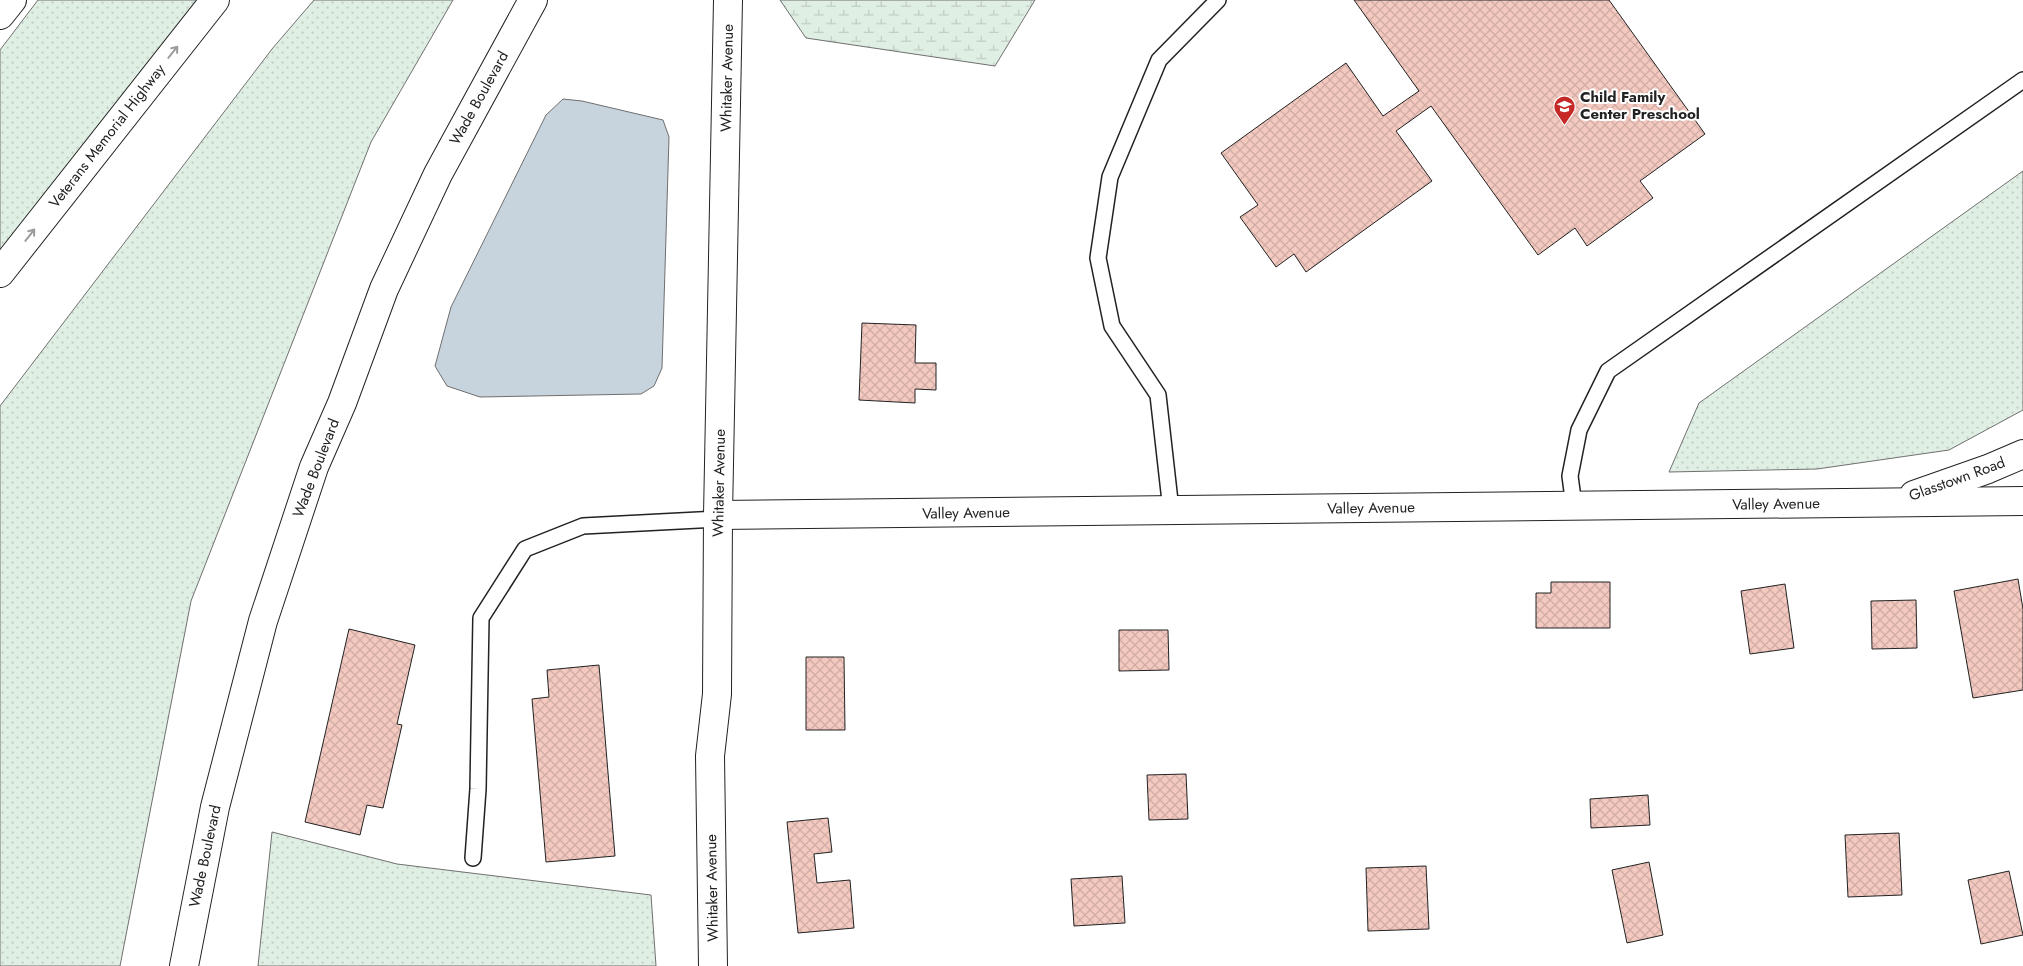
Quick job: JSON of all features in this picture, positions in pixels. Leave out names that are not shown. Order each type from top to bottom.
[{"type":"main road","points":[[0,15],[12,0]]},
{"type":"main road","name":"Veterans Memorial Highway","points":[[0,274],[215,0]]},
{"type":"main road","name":"Wade Boulevard","points":[[184,966],[215,807],[263,621],[314,467],[342,403],[384,288],[396,262],[446,158],[533,0]]},
{"type":"main road","name":"Whitaker Avenue","points":[[713,966],[710,756],[717,694],[718,517],[728,0]]},
{"type":"main road","name":"Glasstown Road","points":[[1890,503],[1988,469],[2023,454]]},
{"type":"main road","name":"Valley Avenue","points":[[718,517],[2023,501]]},
{"type":"lane","points":[[1171,510],[1158,395],[1112,326],[1098,258],[1110,177],[1159,60],[1218,0]]},
{"type":"lane","points":[[1574,506],[1570,476],[1579,430],[1608,371],[2023,80]]},
{"type":"lane","points":[[473,858],[478,789],[480,618],[525,549],[583,526],[718,517]]},
{"type":"green space","points":[[38,0],[198,0],[0,255],[0,50]]},
{"type":"green space","points":[[314,0],[453,0],[371,142],[191,601],[120,966],[0,966],[0,406],[272,49]]},
{"type":"green space","points":[[780,0],[1035,0],[995,66],[806,38]]},
{"type":"green space","points":[[2023,171],[2023,410],[1949,450],[1817,469],[1669,472],[1699,403]]},
{"type":"green space","points":[[272,832],[397,864],[651,895],[656,966],[258,966]]},
{"type":"shaded area","points":[[563,99],[582,101],[663,120],[669,137],[662,368],[654,386],[641,394],[480,397],[447,386],[435,366],[451,307],[546,115]]},
{"type":"building","points":[[1354,0],[1609,0],[1705,134],[1640,181],[1653,198],[1587,246],[1575,228],[1538,255],[1431,106],[1396,131],[1432,181],[1306,272],[1294,254],[1276,267],[1240,217],[1258,205],[1221,153],[1346,63],[1383,116],[1419,91]]},
{"type":"building","points":[[862,323],[916,325],[915,363],[936,363],[936,390],[915,389],[915,403],[859,400]]},
{"type":"building","points":[[2018,579],[2023,609],[2023,690],[1973,698],[1954,591]]},
{"type":"building","points":[[1551,582],[1610,582],[1610,628],[1536,628],[1536,593],[1551,593]]},
{"type":"building","points":[[1785,584],[1794,648],[1750,654],[1741,591]]},
{"type":"building","points":[[1916,600],[1917,648],[1872,649],[1871,601]]},
{"type":"building","points":[[349,629],[415,645],[397,724],[402,725],[383,808],[367,805],[360,835],[305,822]]},
{"type":"building","points":[[1119,630],[1168,630],[1169,670],[1119,671]]},
{"type":"building","points":[[806,657],[844,657],[845,730],[806,730]]},
{"type":"building","points":[[599,665],[615,856],[546,862],[532,699],[549,697],[547,670]]},
{"type":"building","points":[[1186,774],[1188,819],[1149,820],[1147,775]]},
{"type":"building","points":[[1648,795],[1650,825],[1591,828],[1590,799]]},
{"type":"building","points":[[828,818],[832,852],[814,854],[817,883],[850,880],[854,928],[798,933],[787,822]]},
{"type":"building","points":[[1899,833],[1902,895],[1848,897],[1845,835]]},
{"type":"building","points":[[1649,862],[1663,935],[1627,943],[1612,870]]},
{"type":"building","points":[[1426,866],[1429,929],[1368,931],[1366,868]]},
{"type":"building","points":[[2009,871],[2023,935],[1981,944],[1968,880]]},
{"type":"building","points":[[1122,876],[1125,923],[1074,926],[1071,879]]},
{"type":"place","name":"Child Family Center Preschool","points":[[1564,125]]}]
